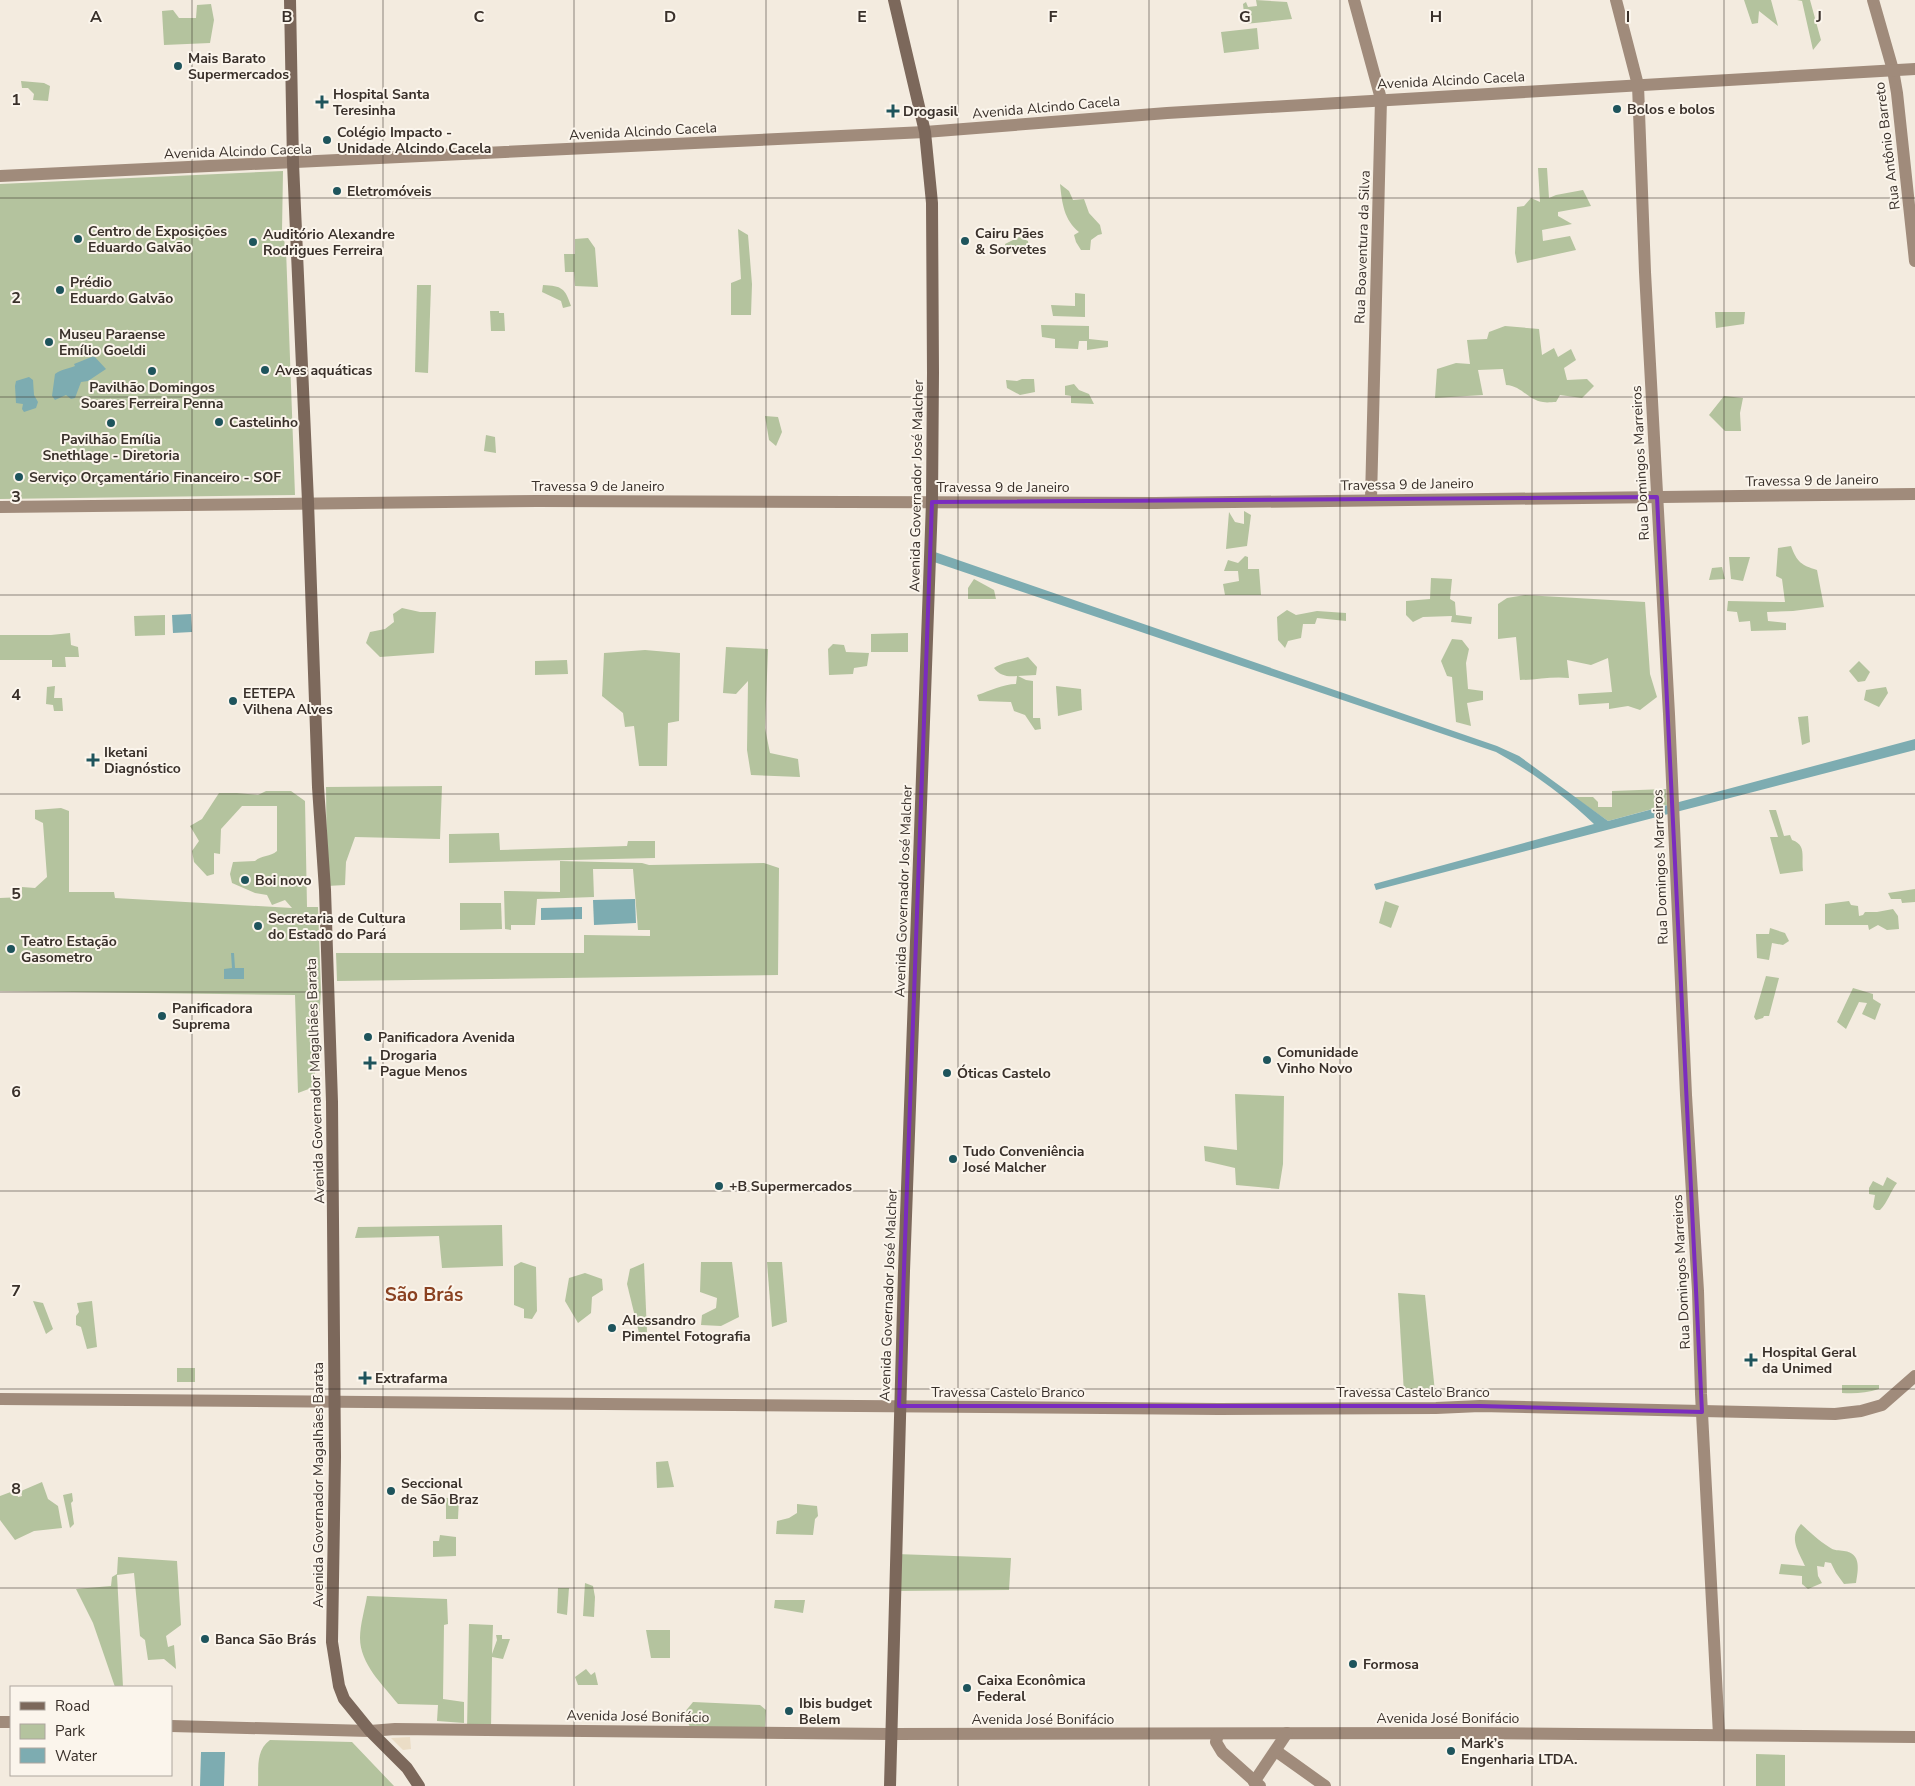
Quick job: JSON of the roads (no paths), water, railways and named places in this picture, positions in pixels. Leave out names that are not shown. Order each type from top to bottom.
[{"type":"main road","name":"Avenida Governador Magalhães Barata","points":[[290,0],[293,163],[318,787],[325,890],[332,1102],[334,1401],[332,1642],[339,1686],[344,1699],[370,1730],[407,1768],[419,1786]]},
{"type":"main road","name":"Avenida Governador José Malcher","points":[[890,1786],[899,1406],[932,502],[932,203],[925,132],[894,0]]},
{"type":"main road","name":"Rua Boaventura da Silva","points":[[1354,0],[1381,99],[1371,499]]},
{"type":"main road","name":"Rua Domingos Marreiros","points":[[1616,0],[1638,85],[1672,818],[1698,1291],[1702,1412],[1719,1735]]},
{"type":"main road","name":"Rua Antônio Barreto","points":[[1873,0],[1893,70],[1897,93],[1915,261]]},
{"type":"main road","name":"Avenida Alcindo Cacela","points":[[0,176],[925,132],[1381,99],[1915,69]]},
{"type":"main road","name":"Travessa 9 de Janeiro","points":[[0,507],[537,500],[1155,502],[1915,494]]},
{"type":"main road","name":"Travessa Castelo Branco","points":[[0,1398],[1256,1409],[1480,1406],[1835,1414],[1861,1411],[1882,1405],[1915,1376]]},
{"type":"main road","name":"Avenida José Bonifácio","points":[[172,1726],[370,1730],[890,1734],[1287,1733],[1915,1737]]},
{"type":"main road","points":[[1218,1734],[1216,1742],[1222,1752],[1257,1784],[1287,1733]]},
{"type":"main road","points":[[1276,1751],[1325,1786]]},
{"type":"water","points":[[94,356],[106,369],[88,381],[81,382],[75,398],[71,399],[66,395],[55,400],[52,396],[55,374]]},
{"type":"water","points":[[29,377],[33,380],[34,395],[38,402],[36,408],[24,412],[22,409],[23,404],[16,403],[15,386],[16,381]]},
{"type":"water","points":[[932,551],[1497,746],[1519,756],[1608,821],[1915,739],[1915,750],[1376,890],[1374,884],[1594,824],[1547,785],[1496,752],[931,561]]},
{"type":"water","points":[[191,614],[192,632],[173,633],[172,615]]},
{"type":"water","points":[[635,899],[636,923],[594,925],[593,900]]},
{"type":"water","points":[[582,907],[582,919],[541,920],[541,908]]},
{"type":"water","points":[[231,953],[234,953],[235,968],[244,968],[244,979],[224,979],[224,969],[232,968]]},
{"type":"water","points":[[201,1752],[225,1752],[224,1786],[200,1786]]},
{"type":"place","name":"Mais Barato Supermercados","points":[[178,66]]},
{"type":"place","name":"Hospital Santa Teresinha","points":[[322,102]]},
{"type":"place","name":"Bolos e bolos","points":[[1617,109]]},
{"type":"place","name":"Drogasil","points":[[893,111]]},
{"type":"place","name":"Colégio Impacto - Unidade Alcindo Cacela","points":[[327,140]]},
{"type":"place","name":"Eletromóveis","points":[[337,191]]},
{"type":"place","name":"Centro de Exposições Eduardo Galvão","points":[[78,239]]},
{"type":"place","name":"Cairu Pães & Sorvetes","points":[[965,241]]},
{"type":"place","name":"Auditório Alexandre Rodrigues Ferreira","points":[[253,242]]},
{"type":"place","name":"Prédio Eduardo Galvão","points":[[60,290]]},
{"type":"place","name":"Museu Paraense Emílio Goeldi","points":[[49,342]]},
{"type":"place","name":"Aves aquáticas","points":[[265,370]]},
{"type":"place","name":"Pavilhão Domingos Soares Ferreira Penna","points":[[152,371]]},
{"type":"place","name":"Castelinho","points":[[219,422]]},
{"type":"place","name":"Pavilhão Emília Snethlage - Diretoria","points":[[111,423]]},
{"type":"place","name":"Serviço Orçamentário Financeiro - SOF","points":[[19,477]]},
{"type":"place","name":"EETEPA Vilhena Alves","points":[[233,701]]},
{"type":"place","name":"Iketani Diagnóstico","points":[[93,760]]},
{"type":"place","name":"Boi novo","points":[[245,880]]},
{"type":"place","name":"Secretaria de Cultura do Estado do Pará","points":[[258,926]]},
{"type":"place","name":"Teatro Estação Gasometro","points":[[11,949]]},
{"type":"place","name":"Panificadora Suprema","points":[[162,1016]]},
{"type":"place","name":"Panificadora Avenida","points":[[368,1037]]},
{"type":"place","name":"Comunidade Vinho Novo","points":[[1267,1060]]},
{"type":"place","name":"Drogaria Pague Menos","points":[[370,1063]]},
{"type":"place","name":"Óticas Castelo","points":[[947,1073]]},
{"type":"place","name":"Tudo Conveniência José Malcher","points":[[953,1159]]},
{"type":"place","name":"+B Supermercados","points":[[719,1186]]},
{"type":"place","name":"Alessandro Pimentel Fotografia","points":[[612,1328]]},
{"type":"place","name":"Hospital Geral da Unimed","points":[[1751,1360]]},
{"type":"place","name":"Extrafarma","points":[[365,1378]]},
{"type":"place","name":"Seccional de São Braz","points":[[391,1491]]},
{"type":"place","name":"Banca São Brás","points":[[205,1639]]},
{"type":"place","name":"Formosa","points":[[1353,1664]]},
{"type":"place","name":"Caixa Econômica Federal","points":[[967,1688]]},
{"type":"place","name":"Ibis budget Belem","points":[[789,1711]]},
{"type":"place","name":"Mark’s Engenharia LTDA.","points":[[1451,1751]]},
{"type":"district","name":"São Brás","points":[[424,1294]]}]
